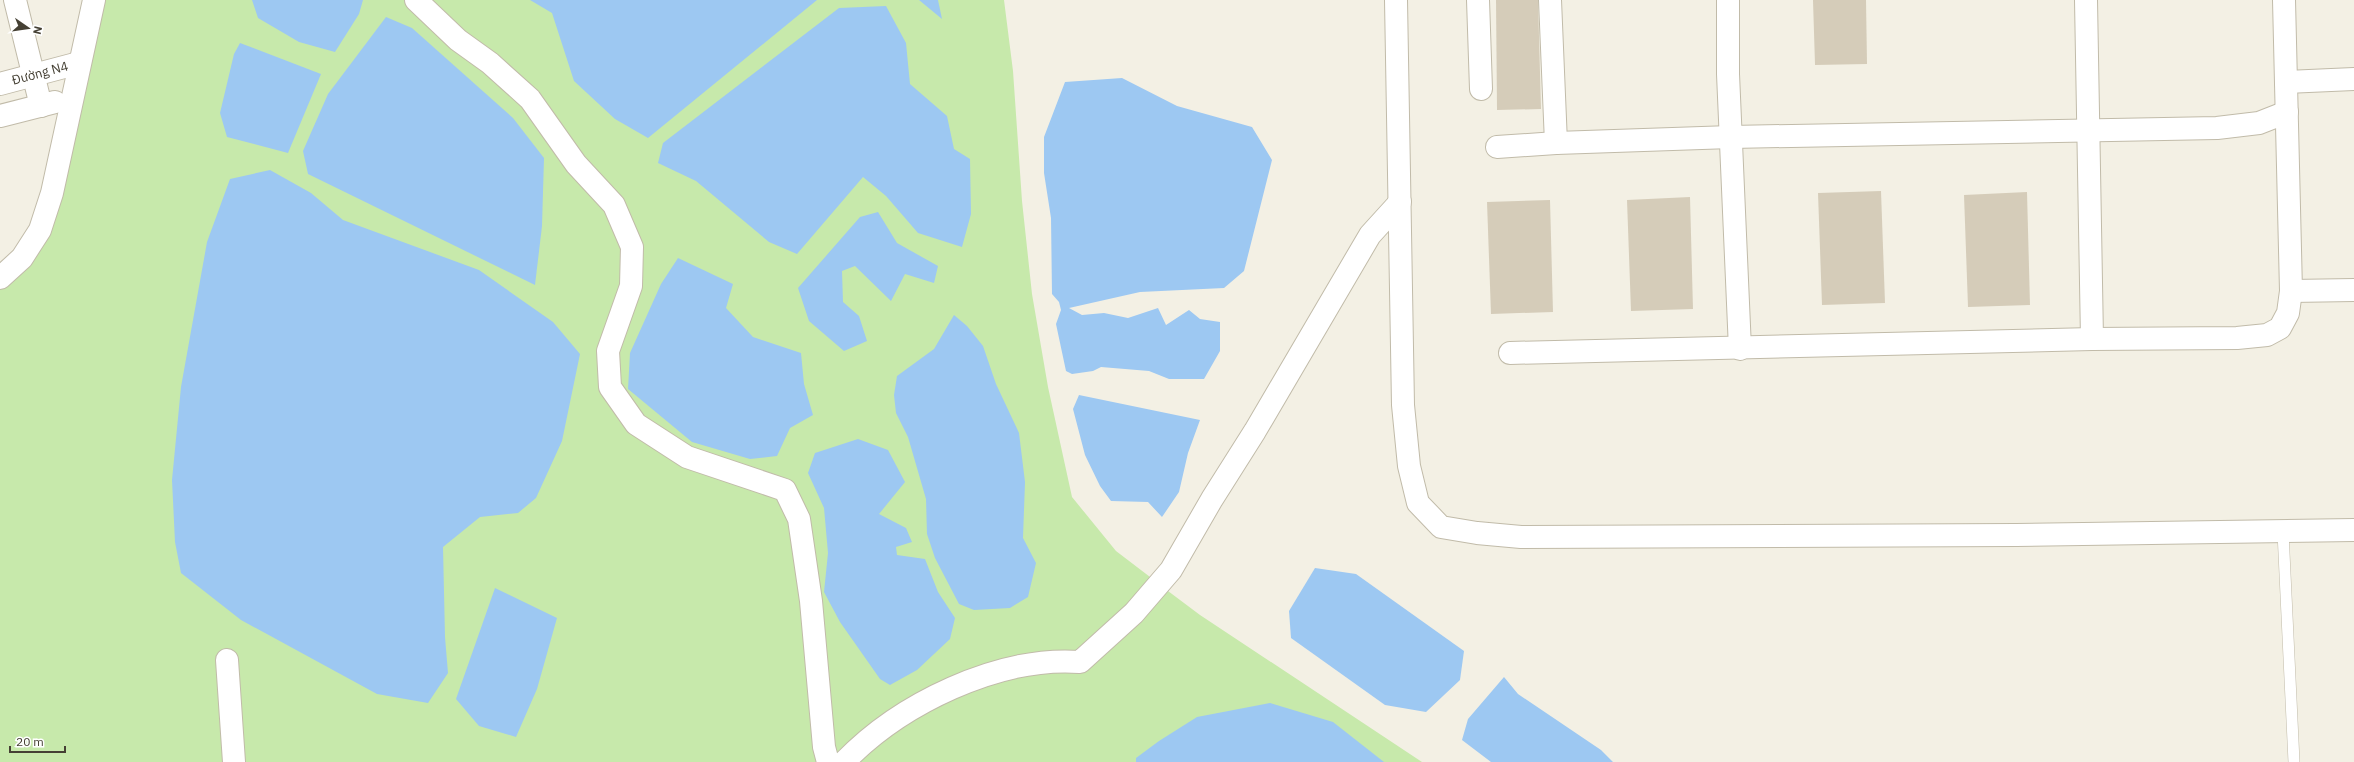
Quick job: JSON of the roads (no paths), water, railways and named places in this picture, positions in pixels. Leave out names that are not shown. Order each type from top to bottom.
[{"type":"street","points":[[15,0],[41,106]]},
{"type":"street","points":[[0,278],[22,258],[40,230],[52,193],[71,98],[94,0]]},
{"type":"street","points":[[416,0],[458,40],[490,63],[530,99],[576,164],[614,205],[632,247],[631,286],[608,351],[610,387],[636,424],[687,457],[785,490],[799,519],[811,602],[824,747],[828,762]]},
{"type":"street","points":[[1396,0],[1403,406],[1408,466],[1418,503],[1441,527],[1477,533],[1521,537],[2283,532],[2354,530]]},
{"type":"street","points":[[1478,0],[1481,89]]},
{"type":"street","points":[[1550,0],[1556,143]]},
{"type":"street","points":[[1728,0],[1731,137],[1740,348]]},
{"type":"street","points":[[2086,0],[2092,339]]},
{"type":"street","points":[[1510,353],[2092,339],[2237,338],[2268,335],[2280,328],[2288,313],[2291,291],[2284,0]]},
{"type":"street","name":"Đường N4","points":[[0,84],[79,63]]},
{"type":"street","points":[[2286,82],[2354,79]]},
{"type":"street","points":[[0,116],[71,98]]},
{"type":"street","points":[[1497,147],[1556,143],[1731,137],[2217,128],[2259,123],[2287,112]]},
{"type":"street","points":[[844,762],[855,751],[899,718],[935,697],[981,675],[1064,660],[1080,662],[1134,614],[1171,570],[1212,499],[1256,431],[1370,234],[1400,202]]},
{"type":"street","points":[[2291,291],[2354,290]]},
{"type":"street","points":[[227,660],[234,762]]},
{"type":"lane","points":[[2283,532],[2294,762]]},
{"type":"water","points":[[252,0],[363,0],[359,14],[335,52],[299,42],[258,18]]},
{"type":"water","points":[[530,0],[817,0],[648,138],[615,119],[574,81],[552,13]]},
{"type":"water","points":[[919,0],[938,0],[942,19]]},
{"type":"water","points":[[886,6],[906,43],[910,84],[947,116],[954,149],[970,159],[971,214],[962,247],[918,233],[886,196],[863,177],[797,254],[769,242],[696,181],[658,163],[663,143],[839,8]]},
{"type":"water","points":[[386,17],[412,28],[513,118],[544,158],[542,226],[535,285],[308,174],[303,151],[328,94]]},
{"type":"water","points":[[240,43],[321,74],[288,153],[227,137],[220,113],[234,54]]},
{"type":"water","points":[[1122,78],[1177,106],[1252,127],[1272,160],[1244,271],[1224,288],[1140,292],[1069,308],[1082,315],[1104,313],[1128,318],[1158,308],[1166,325],[1189,310],[1200,319],[1220,322],[1220,351],[1204,379],[1169,379],[1149,371],[1101,367],[1093,371],[1072,374],[1066,371],[1056,324],[1061,310],[1059,302],[1052,294],[1051,218],[1044,173],[1044,137],[1065,82]]},
{"type":"water","points":[[270,170],[311,193],[343,220],[479,270],[553,322],[580,354],[562,441],[536,498],[518,513],[480,517],[443,547],[445,637],[448,673],[428,703],[377,694],[241,620],[181,573],[175,542],[172,480],[181,387],[207,242],[230,179]]},
{"type":"water","points":[[878,212],[897,243],[938,266],[934,283],[905,274],[891,301],[855,266],[842,271],[843,302],[859,316],[867,341],[844,351],[809,321],[798,288],[860,217]]},
{"type":"water","points":[[678,258],[733,284],[726,308],[753,337],[801,353],[804,384],[813,415],[790,428],[777,456],[750,459],[692,442],[628,389],[630,353],[661,284]]},
{"type":"water","points":[[954,315],[967,326],[983,346],[996,384],[1019,433],[1025,482],[1023,538],[1036,563],[1028,597],[1010,608],[974,610],[959,604],[935,558],[927,534],[926,499],[908,437],[896,413],[894,395],[897,376],[934,349]]},
{"type":"water","points":[[1079,395],[1200,420],[1188,453],[1179,492],[1162,517],[1148,502],[1111,501],[1100,486],[1085,455],[1073,409]]},
{"type":"water","points":[[858,439],[888,450],[905,482],[879,514],[906,528],[912,542],[896,547],[897,555],[925,559],[938,592],[955,618],[950,639],[917,670],[890,685],[880,679],[840,622],[824,592],[828,553],[824,508],[808,473],[815,453]]},
{"type":"water","points":[[1315,568],[1356,574],[1464,651],[1460,680],[1426,712],[1385,705],[1291,638],[1289,611]]},
{"type":"water","points":[[495,588],[557,618],[537,689],[516,737],[479,726],[456,699]]},
{"type":"water","points":[[1504,677],[1518,694],[1601,750],[1613,762],[1491,762],[1462,740],[1468,719]]},
{"type":"water","points":[[1270,703],[1333,722],[1384,762],[1136,762],[1136,758],[1159,741],[1197,717]]}]
